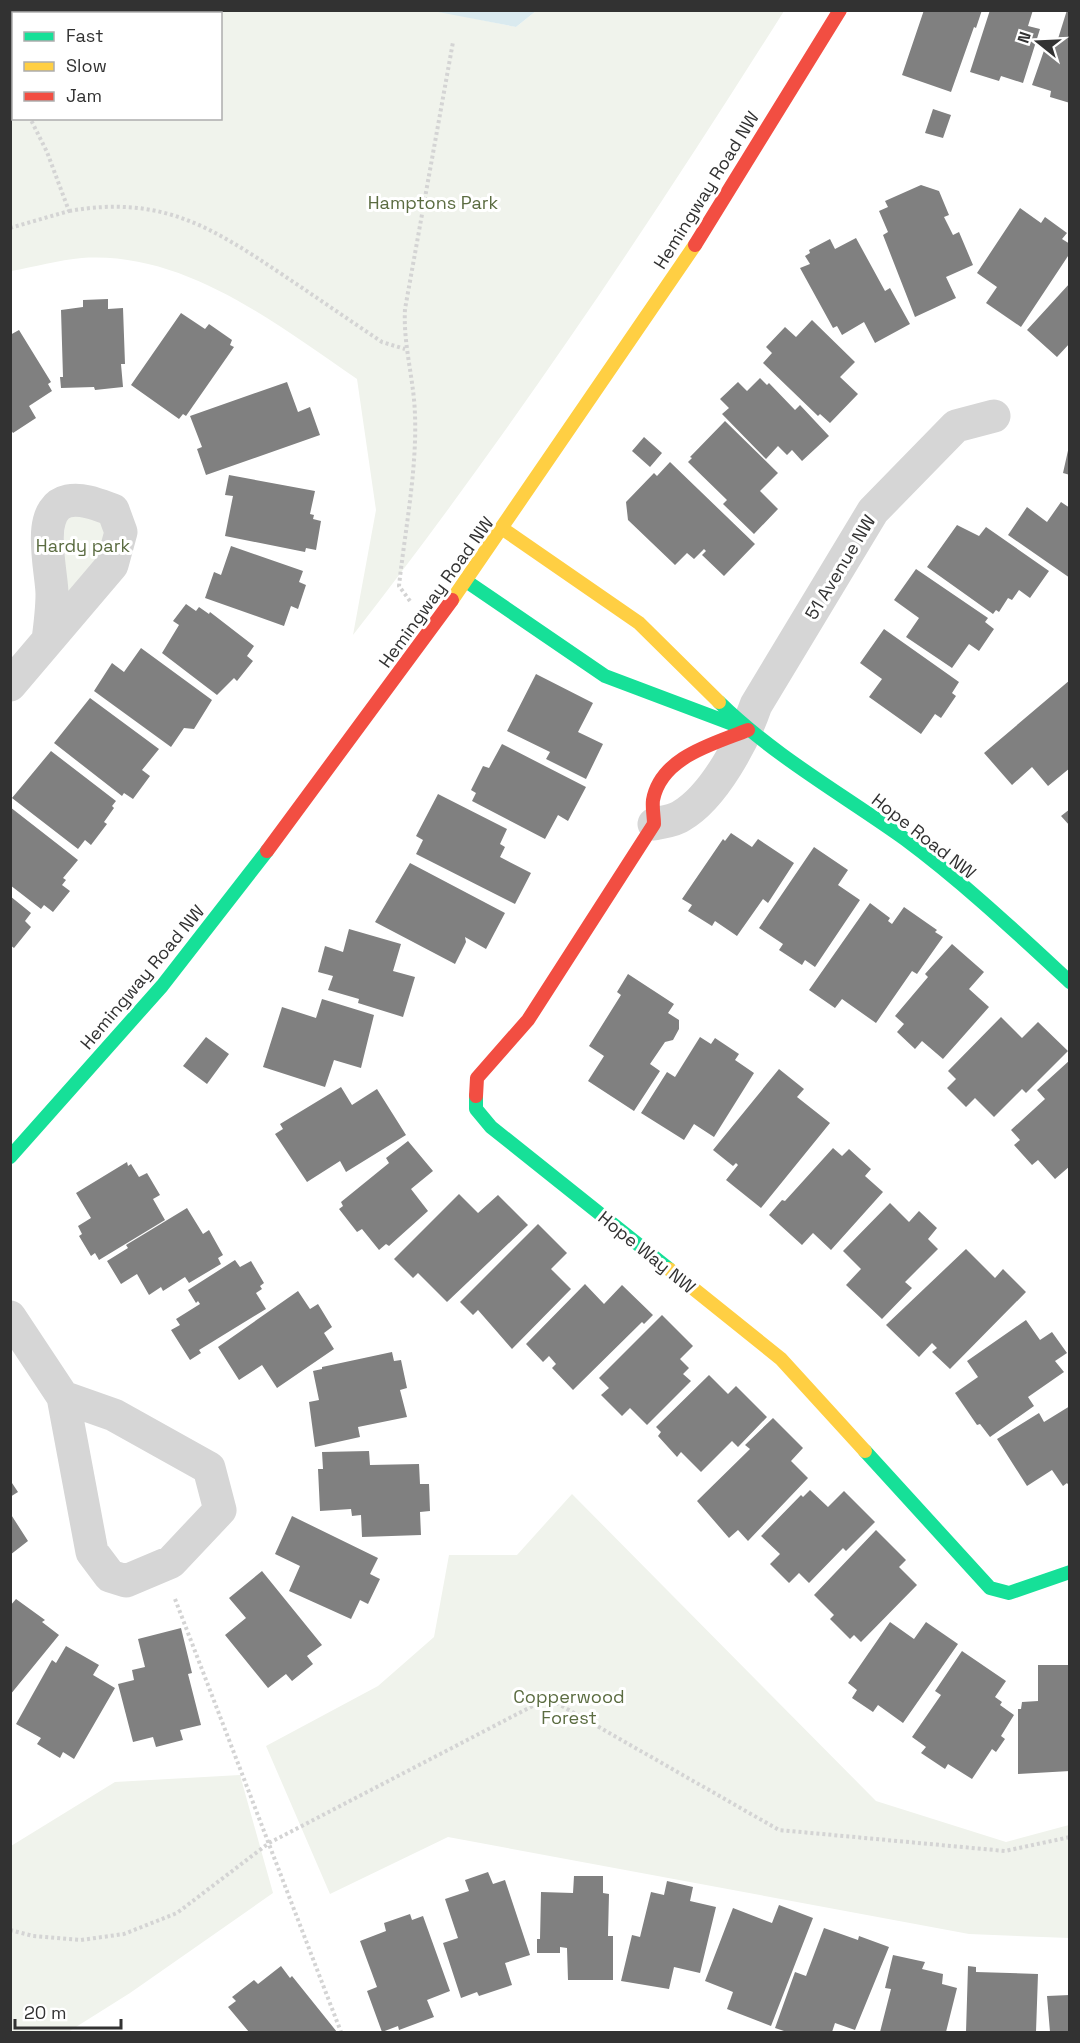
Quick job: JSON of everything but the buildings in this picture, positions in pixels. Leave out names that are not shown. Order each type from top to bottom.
[{"type":"street","name":"Hemingway Road NW","points":[[10,1157],[162,986],[284,829],[466,581],[690,252],[840,10]]},
{"type":"street","name":"51 Avenue NW","points":[[748,730],[756,705],[873,511],[956,426],[994,416]]},
{"type":"street","name":"Hope Road NW","points":[[503,529],[639,623],[748,730],[907,842],[1004,921],[1070,982]]},
{"type":"street","name":"Hope Road NW","points":[[466,581],[605,676],[748,730]]},
{"type":"street","points":[[10,685],[48,640]]},
{"type":"street","points":[[654,824],[680,817],[704,798],[748,730]]},
{"type":"street","name":"Hope Way NW","points":[[748,730],[685,756],[665,773],[653,800],[654,824],[528,1020],[477,1078],[476,1109],[491,1127],[781,1359],[990,1588],[1010,1593],[1070,1572]]},
{"type":"street","points":[[10,1317],[63,1397],[92,1552],[110,1576],[126,1581],[171,1562],[220,1510],[209,1468],[114,1415],[63,1397]]},
{"type":"path","points":[[399,586],[415,437],[414,396],[404,332],[407,295],[453,42]]},
{"type":"path","points":[[31,120],[47,152],[69,211]]},
{"type":"path","points":[[10,228],[69,211],[110,206],[164,212],[211,228],[382,342],[405,348]]},
{"type":"path","points":[[171,1562],[171,1588],[341,2032]]},
{"type":"path","points":[[10,1930],[33,1936],[81,1940],[124,1934],[177,1912],[269,1843],[548,1698],[779,1830],[1005,1851],[1070,1837]]},
{"type":"green space","name":"Hamptons Park","points":[[433,10],[516,27],[536,11],[784,11],[682,171],[576,328],[467,483],[353,635],[376,510],[357,379],[228,295],[157,266],[120,259],[82,258],[11,271],[10,23],[12,19],[12,120],[222,120],[222,12],[17,11]]},
{"type":"green space","name":"Hardy park","points":[[67,501],[121,532],[57,612]]},
{"type":"green space","name":"Copperwood Forest","points":[[572,1494],[876,1801],[1006,1842],[1069,1825],[1069,1938],[969,1934],[448,1837],[330,1894],[266,1746],[378,1686],[434,1637],[449,1555],[517,1555]]},
{"type":"green space","points":[[240,1775],[273,1893],[130,1993],[68,2032],[11,2032],[11,1846],[115,1782]]},
{"type":"shaded area","points":[[433,11],[536,11],[516,27]]},
{"type":"traffic: fast","points":[[466,581],[605,676],[735,725]]},
{"type":"traffic: fast","points":[[719,702],[740,722],[785,757],[927,855],[1070,982]]},
{"type":"traffic: fast","points":[[10,1157],[162,986],[267,851]]},
{"type":"traffic: fast","points":[[476,1096],[476,1109],[491,1127],[669,1269]]},
{"type":"traffic: fast","points":[[865,1451],[990,1588],[1009,1593],[1070,1572]]},
{"type":"traffic: slow","points":[[452,600],[695,245]]},
{"type":"traffic: slow","points":[[503,529],[639,623],[719,702]]},
{"type":"traffic: slow","points":[[669,1269],[781,1359],[865,1451]]},
{"type":"traffic: jam","points":[[695,245],[840,10]]},
{"type":"traffic: jam","points":[[267,851],[452,600]]},
{"type":"traffic: jam","points":[[476,1096],[477,1078],[528,1020],[654,824],[653,800],[658,785],[666,773],[690,754],[748,730]]}]
